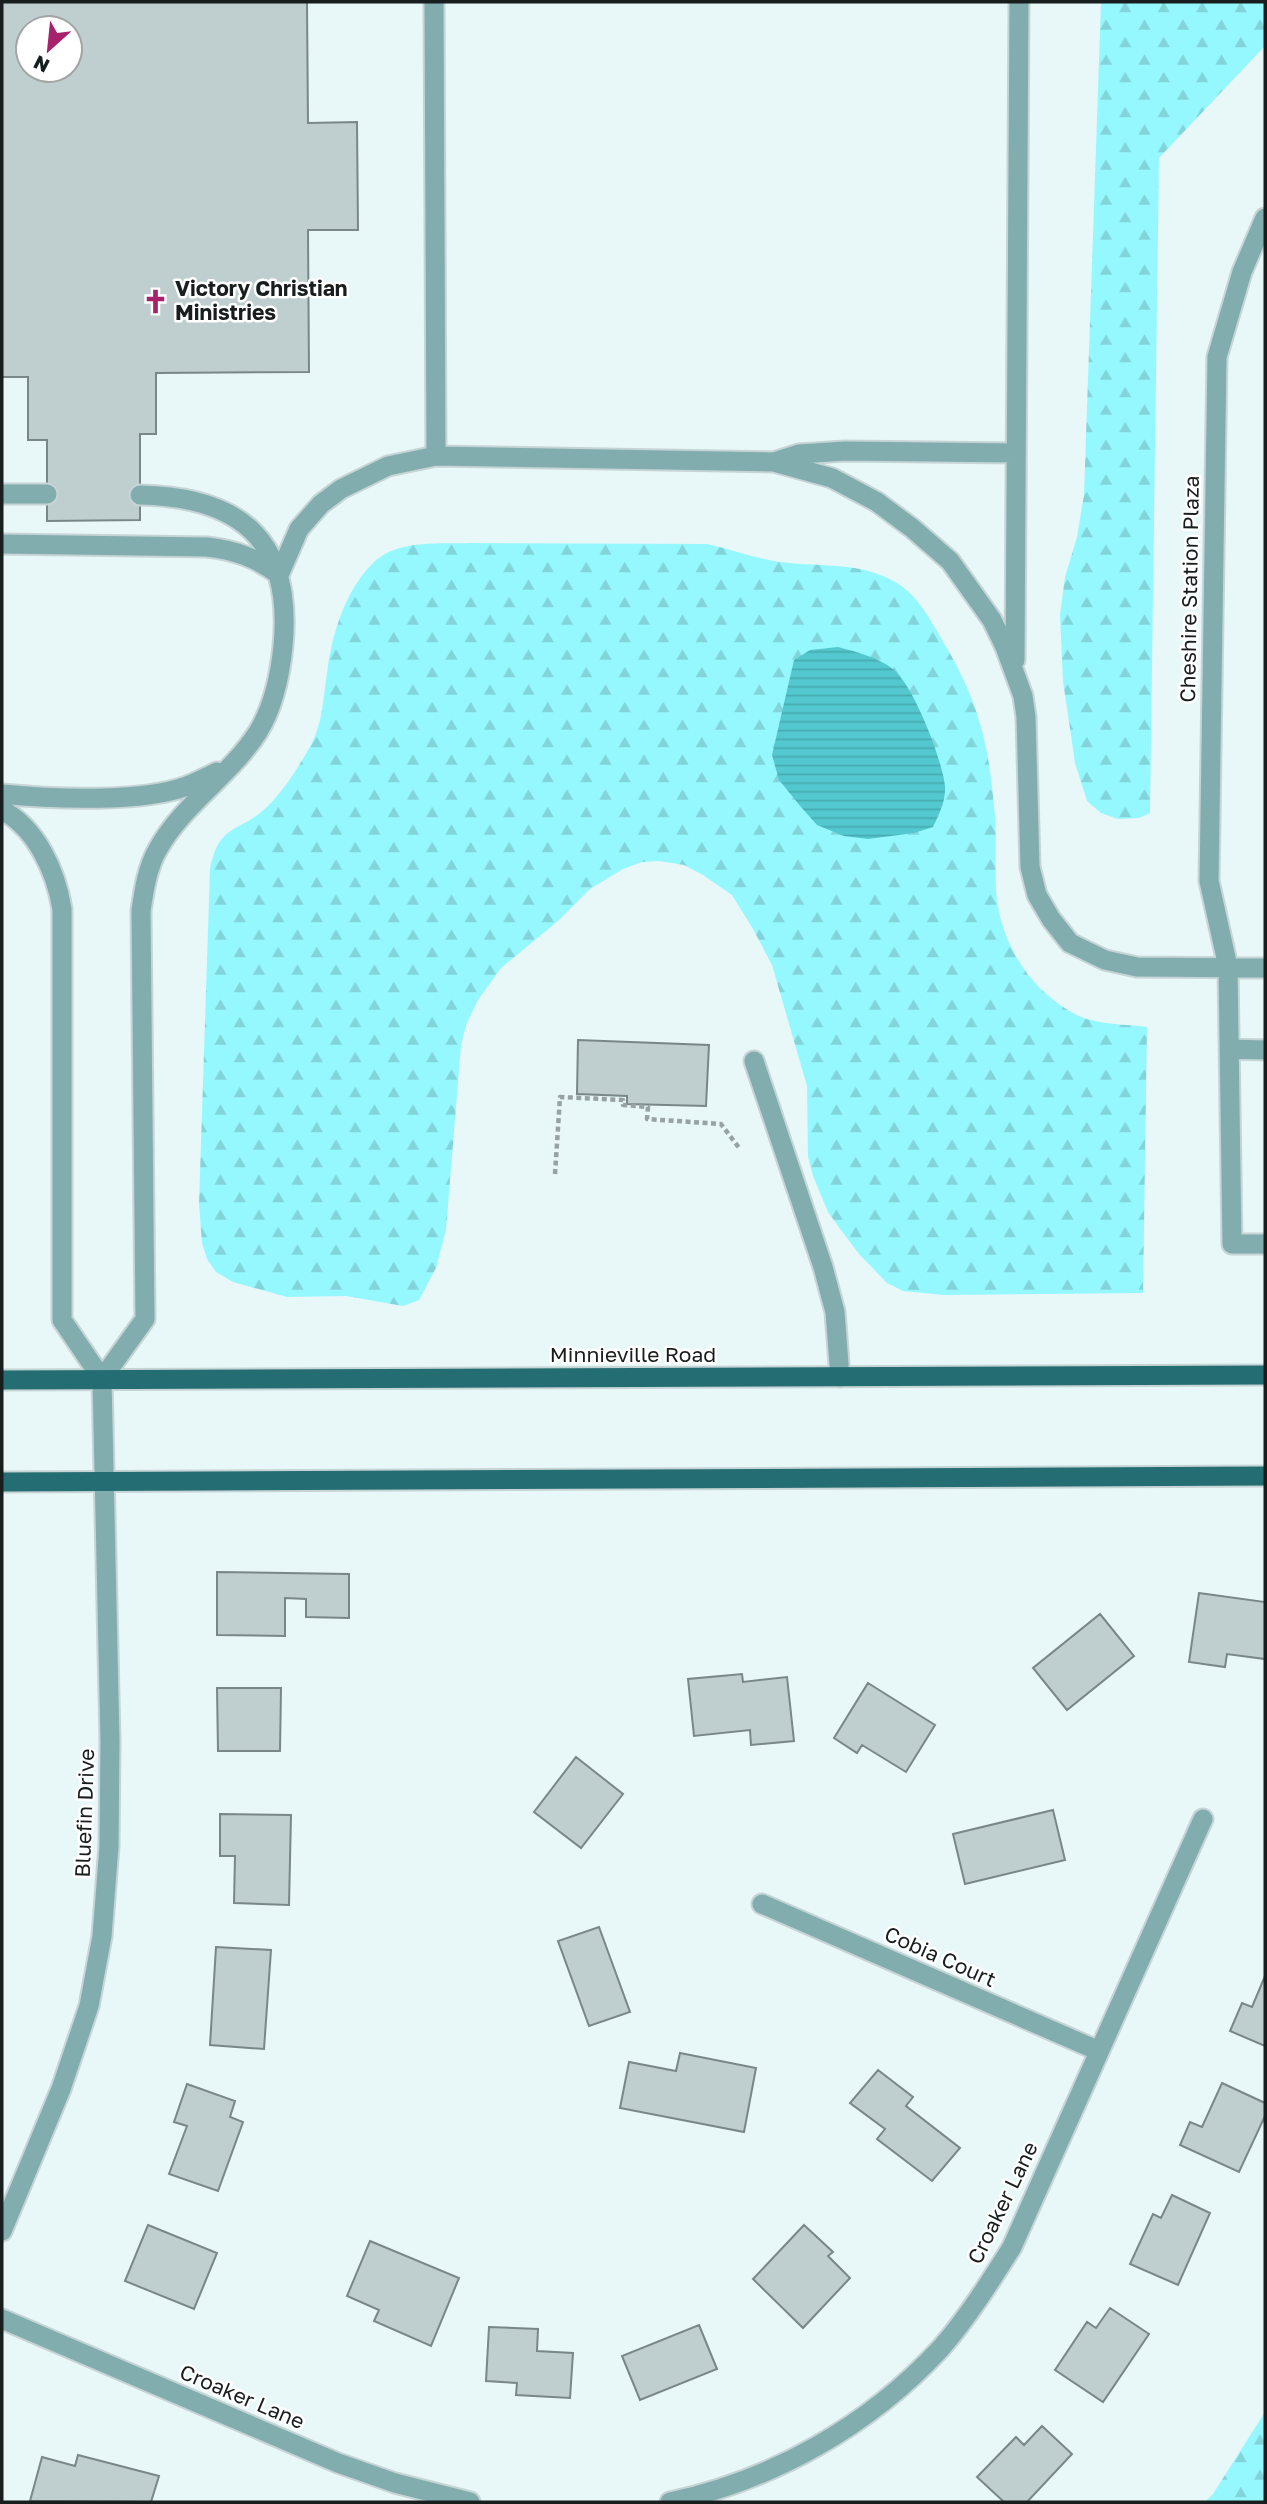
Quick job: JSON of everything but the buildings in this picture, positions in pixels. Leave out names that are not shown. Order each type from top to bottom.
[{"type":"main road","name":"Minnieville Road","points":[[2,1380],[1265,1375]]},
{"type":"main road","points":[[2,1482],[1265,1476]]},
{"type":"street","points":[[434,2],[436,456]]},
{"type":"street","points":[[1014,675],[1019,2]]},
{"type":"street","name":"Cheshire Station Plaza","points":[[1265,218],[1242,272],[1217,358],[1209,881],[1228,967],[1232,1244],[1265,1244]]},
{"type":"street","points":[[774,462],[799,454],[845,451],[1016,453]]},
{"type":"street","points":[[279,575],[299,529],[331,497],[360,478],[388,466],[436,456],[774,462],[832,478],[877,502],[950,561],[997,629],[1023,696],[1028,739],[1030,867],[1037,895],[1070,943],[1105,960],[1137,967],[1265,968]]},
{"type":"street","points":[[2,494],[47,494]]},
{"type":"street","points":[[2,810],[12,815],[38,845],[59,888],[62,909],[62,1320],[102,1379],[145,1319],[141,911],[144,885],[158,849],[187,810],[231,765],[258,731],[280,679],[286,616],[279,575],[253,531],[226,511],[197,500],[168,495],[140,495]]},
{"type":"street","points":[[2,544],[208,547],[232,550],[260,561],[279,575]]},
{"type":"street","points":[[2,794],[127,797],[163,793],[187,786],[231,765]]},
{"type":"street","points":[[1230,1049],[1265,1050]]},
{"type":"street","points":[[754,1061],[815,1241],[830,1295],[837,1331],[840,1377]]},
{"type":"street","name":"Bluefin Drive","points":[[2,2231],[61,2089],[89,2006],[102,1936],[108,1846],[110,1741],[102,1379]]},
{"type":"street","name":"Croaker Lane","points":[[670,2502],[709,2494],[760,2475],[822,2444],[879,2405],[940,2348],[975,2306],[1012,2247],[1203,1819]]},
{"type":"street","name":"Cobia Court","points":[[762,1904],[1099,2052]]},
{"type":"street","name":"Croaker Lane","points":[[2,2319],[338,2463],[395,2483],[470,2502]]},
{"type":"path","points":[[555,1174],[560,1097],[623,1100],[623,1105],[648,1107],[647,1119],[720,1124],[740,1149]]},
{"type":"green space","points":[[1101,2],[1265,2],[1265,46],[1159,158],[1150,813],[1139,818],[1118,819],[1101,813],[1087,801],[1075,763],[1063,681],[1060,615],[1065,577],[1077,537],[1084,495]]},
{"type":"green space","points":[[420,544],[707,544],[774,561],[852,568],[883,576],[906,589],[913,597],[955,662],[981,726],[990,768],[995,816],[997,901],[1013,952],[1033,981],[1046,994],[1075,1014],[1101,1022],[1147,1027],[1143,1293],[944,1295],[903,1291],[887,1283],[859,1254],[828,1212],[813,1176],[808,1156],[807,1086],[772,965],[753,929],[732,895],[684,865],[659,861],[642,862],[623,869],[590,889],[558,921],[501,968],[478,1000],[466,1025],[461,1045],[446,1230],[436,1268],[419,1300],[403,1306],[346,1296],[287,1297],[233,1282],[216,1272],[207,1259],[202,1243],[199,1204],[210,869],[219,843],[232,830],[268,806],[311,745],[320,719],[336,628],[355,586],[374,562],[384,555],[395,549]]},
{"type":"green space","points":[[1265,2412],[1265,2502],[1205,2502],[1213,2494]]},
{"type":"shaded area","points":[[838,647],[874,658],[893,669],[918,706],[933,742],[945,786],[943,802],[933,827],[914,833],[868,839],[844,836],[817,825],[779,780],[772,755],[794,660],[810,650]]},
{"type":"place","name":"Victory Christian Ministries","points":[[155,301]]}]
